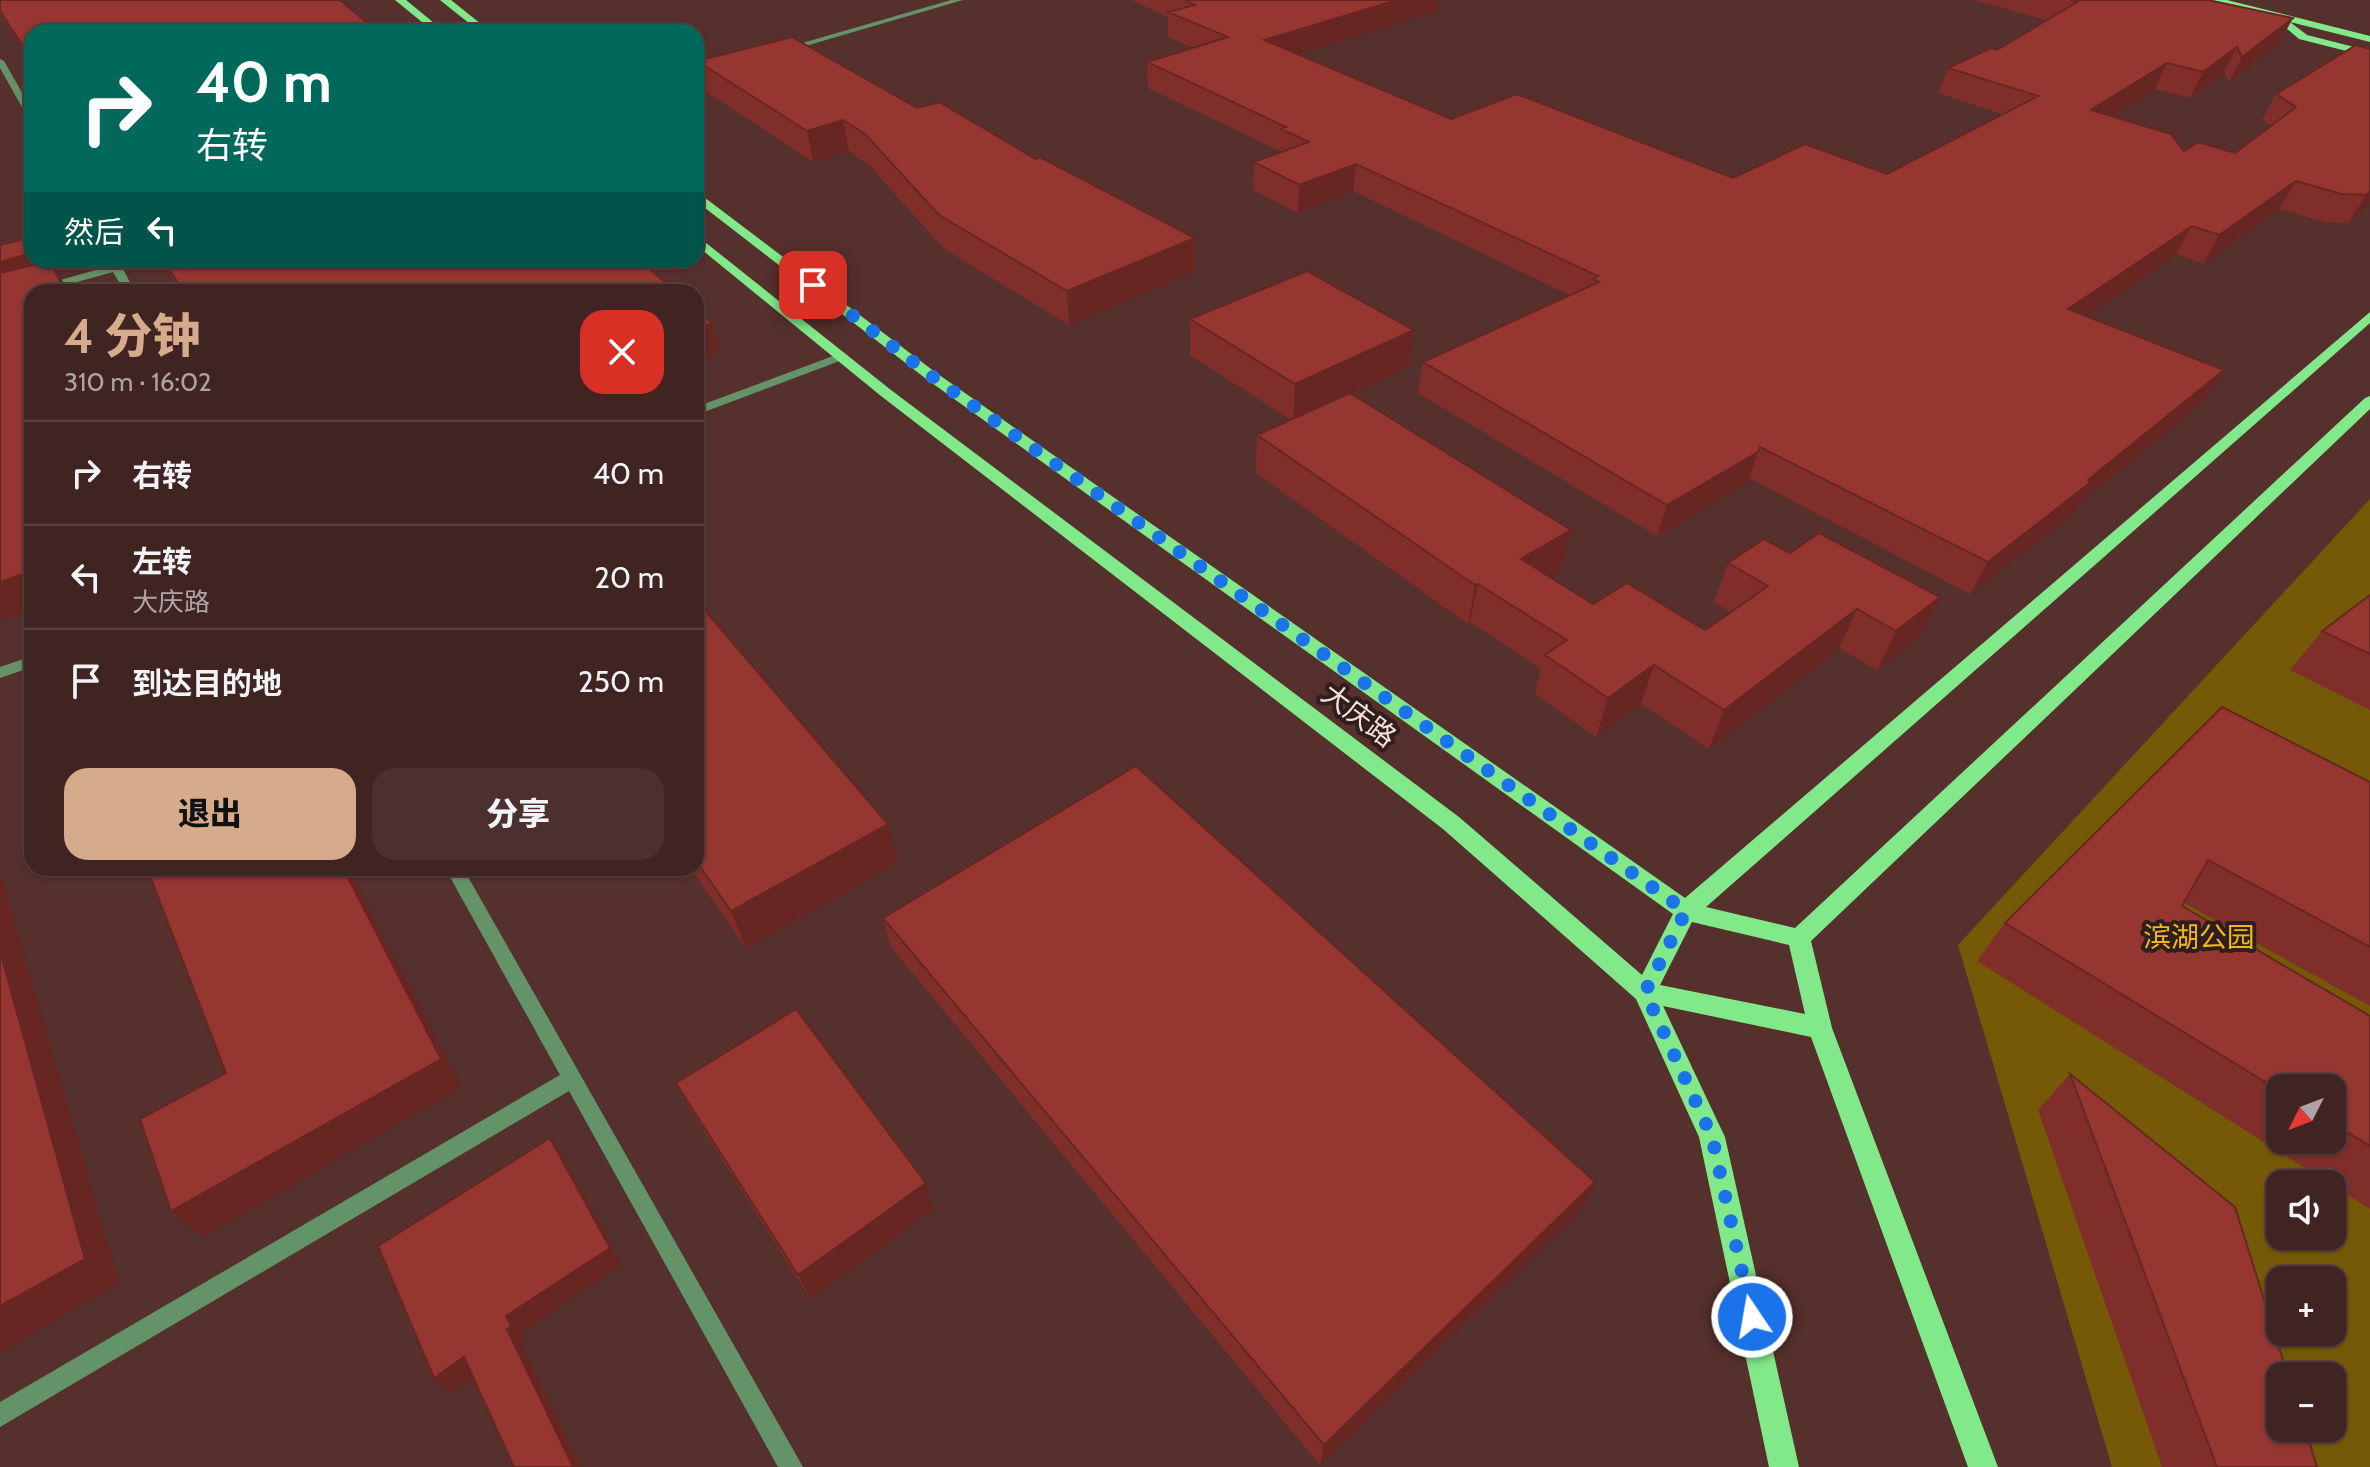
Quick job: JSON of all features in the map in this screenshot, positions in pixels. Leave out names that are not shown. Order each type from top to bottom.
[{"type":"main road","points":[[400,0],[430,24]]},
{"type":"main road","points":[[445,0],[476,24]]},
{"type":"main road","points":[[2216,0],[2370,39]]},
{"type":"main road","points":[[2264,0],[2355,23]]},
{"type":"main road","points":[[2277,16],[2303,37],[2370,54]]},
{"type":"main road","name":"大庆路","points":[[704,201],[930,375],[1686,911],[1799,938]]},
{"type":"main road","name":"大庆路","points":[[704,246],[841,357],[1451,823],[1645,992],[1820,1028]]},
{"type":"main road","points":[[1784,1467],[1712,1137],[1645,992],[1686,911],[2370,316]]},
{"type":"main road","points":[[1983,1467],[1820,1028],[1799,938],[2370,401]]},
{"type":"street","points":[[769,54],[959,0]]},
{"type":"street","points":[[0,61],[24,104]]},
{"type":"street","points":[[51,284],[101,268]]},
{"type":"street","points":[[0,300],[24,292]]},
{"type":"street","points":[[704,408],[841,357]]},
{"type":"street","points":[[0,673],[24,664]]},
{"type":"street","points":[[458,876],[791,1467]]},
{"type":"street","points":[[0,1415],[572,1078]]},
{"type":"green space","name":"滨湖公园","points":[[2370,499],[2370,1467],[2112,1467],[1958,945]]},
{"type":"building","points":[[0,0],[340,0],[368,24],[24,24],[24,48],[0,11]]},
{"type":"building","points":[[1185,0],[1397,0],[1264,40],[1451,119],[1517,94],[1733,178],[1805,144],[1887,174],[2038,96],[1948,68],[1991,48],[1997,50],[2077,2],[2071,0],[2208,0],[2293,18],[2242,57],[2237,47],[2203,72],[2167,63],[2091,110],[2171,134],[2184,151],[2198,142],[2235,153],[2296,107],[2276,94],[2356,45],[2370,49],[2370,191],[2366,195],[2342,194],[2296,181],[2219,235],[2192,226],[2068,309],[2224,370],[2088,480],[2091,482],[1988,562],[1760,447],[1758,452],[1667,505],[1423,362],[1599,282],[1593,279],[1598,276],[1356,164],[1299,185],[1254,162],[1309,142],[1281,129],[1286,127],[1147,62],[1228,37],[1168,12],[1195,5]]},
{"type":"building","points":[[792,37],[917,108],[939,102],[1036,159],[1040,157],[1195,238],[1067,291],[939,215],[865,134],[843,120],[807,131],[704,65],[704,59]]},
{"type":"building","points":[[24,239],[24,255],[0,262],[0,245]]},
{"type":"building","points":[[24,267],[53,268],[62,284],[24,284],[24,574],[0,582],[0,273]]},
{"type":"building","points":[[168,268],[648,268],[667,284],[179,284]]},
{"type":"building","points":[[1307,271],[1414,330],[1295,384],[1190,319]]},
{"type":"building","points":[[1350,393],[1571,530],[1521,559],[1593,604],[1627,583],[1705,630],[1768,586],[1728,563],[1764,539],[1790,553],[1819,533],[1940,597],[1896,631],[1857,609],[1724,710],[1654,665],[1608,698],[1545,655],[1567,640],[1475,585],[1257,435]]},
{"type":"building","points":[[2370,595],[2370,654],[2322,631]]},
{"type":"building","points":[[704,609],[888,824],[731,911],[704,872]]},
{"type":"building","points":[[2222,707],[2370,782],[2370,947],[2208,860],[2182,906],[2370,1016],[2370,1146],[2346,1131],[2346,1074],[2266,1074],[2266,1082],[2005,923]]},
{"type":"building","points":[[1136,766],[1595,1182],[1324,1445],[883,918]]},
{"type":"building","points":[[150,876],[347,876],[441,1059],[171,1211],[140,1119],[226,1073]]},
{"type":"building","points":[[0,951],[85,1259],[0,1306]]},
{"type":"building","points":[[796,1009],[926,1183],[798,1275],[676,1083]]},
{"type":"building","points":[[2070,1074],[2235,1207],[2266,1306],[2266,1346],[2279,1346],[2284,1362],[2266,1362],[2266,1442],[2309,1442],[2317,1467],[2217,1467]]},
{"type":"building","points":[[550,1138],[610,1248],[506,1316],[511,1326],[507,1329],[573,1467],[514,1467],[464,1357],[434,1378],[378,1246]]},
{"type":"route","points":[[813,285],[930,375],[1686,911],[1645,992],[1712,1137],[1752,1317]]}]
